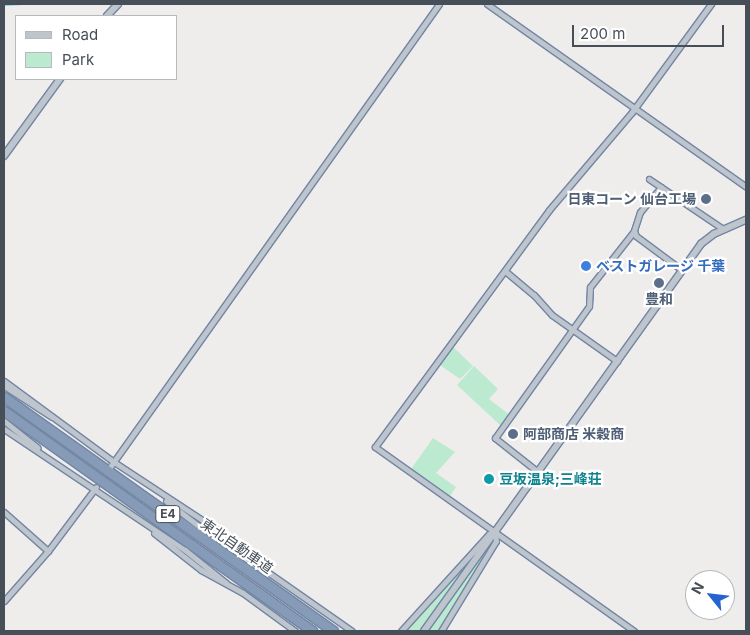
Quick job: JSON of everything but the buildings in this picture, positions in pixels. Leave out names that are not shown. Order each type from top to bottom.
[{"type":"highway","name":"東北自動車道","points":[[4,397],[333,631]]},
{"type":"highway","name":"東北自動車道","points":[[4,418],[312,631]]},
{"type":"street","points":[[112,465],[439,4]]},
{"type":"street","points":[[487,4],[746,187]]},
{"type":"street","points":[[634,631],[376,447],[432,366],[559,197],[635,108],[711,4]]},
{"type":"street","points":[[108,15],[116,5]]},
{"type":"street","points":[[4,156],[59,80]]},
{"type":"street","points":[[649,178],[724,230]]},
{"type":"street","points":[[538,472],[495,438],[592,302],[590,287],[634,231],[640,212],[661,187]]},
{"type":"street","points":[[424,631],[701,244],[724,230],[746,220]]},
{"type":"street","points":[[634,231],[636,236],[682,270]]},
{"type":"street","points":[[505,271],[534,295],[552,315],[617,361]]},
{"type":"street","points":[[4,380],[112,465],[156,490],[216,529],[259,566]]},
{"type":"street","points":[[4,386],[19,400],[57,420]]},
{"type":"street","points":[[4,418],[50,457]]},
{"type":"street","points":[[4,429],[50,457],[144,524],[186,549],[226,583]]},
{"type":"street","points":[[4,601],[48,551],[95,488]]},
{"type":"street","points":[[156,490],[202,527],[352,631]]},
{"type":"street","points":[[4,512],[48,551]]},
{"type":"street","points":[[144,524],[164,543],[295,631]]},
{"type":"street","points":[[401,631],[488,534],[495,532]]},
{"type":"street","points":[[441,631],[496,541],[495,532]]},
{"type":"green space","points":[[451,345],[473,366],[460,379],[437,363]]},
{"type":"green space","points":[[474,366],[498,389],[489,399],[510,415],[501,426],[457,385]]},
{"type":"green space","points":[[433,438],[455,452],[436,473],[456,487],[450,496],[411,469]]},
{"type":"green space","points":[[488,537],[421,631],[407,631],[410,627]]},
{"type":"green space","points":[[491,544],[440,631],[429,631]]},
{"type":"waterway","points":[[4,5],[23,4]]},
{"type":"tunnel","points":[[187,548],[198,532]]},
{"type":"place","name":"日東コーン 仙台工場","points":[[706,199]]},
{"type":"place","name":"ベストガレージ 千葉","points":[[586,266]]},
{"type":"place","name":"豊和","points":[[659,283]]},
{"type":"place","name":"阿部商店 米穀商","points":[[513,434]]},
{"type":"place","name":"豆坂温泉;三峰荘","points":[[489,479]]}]
